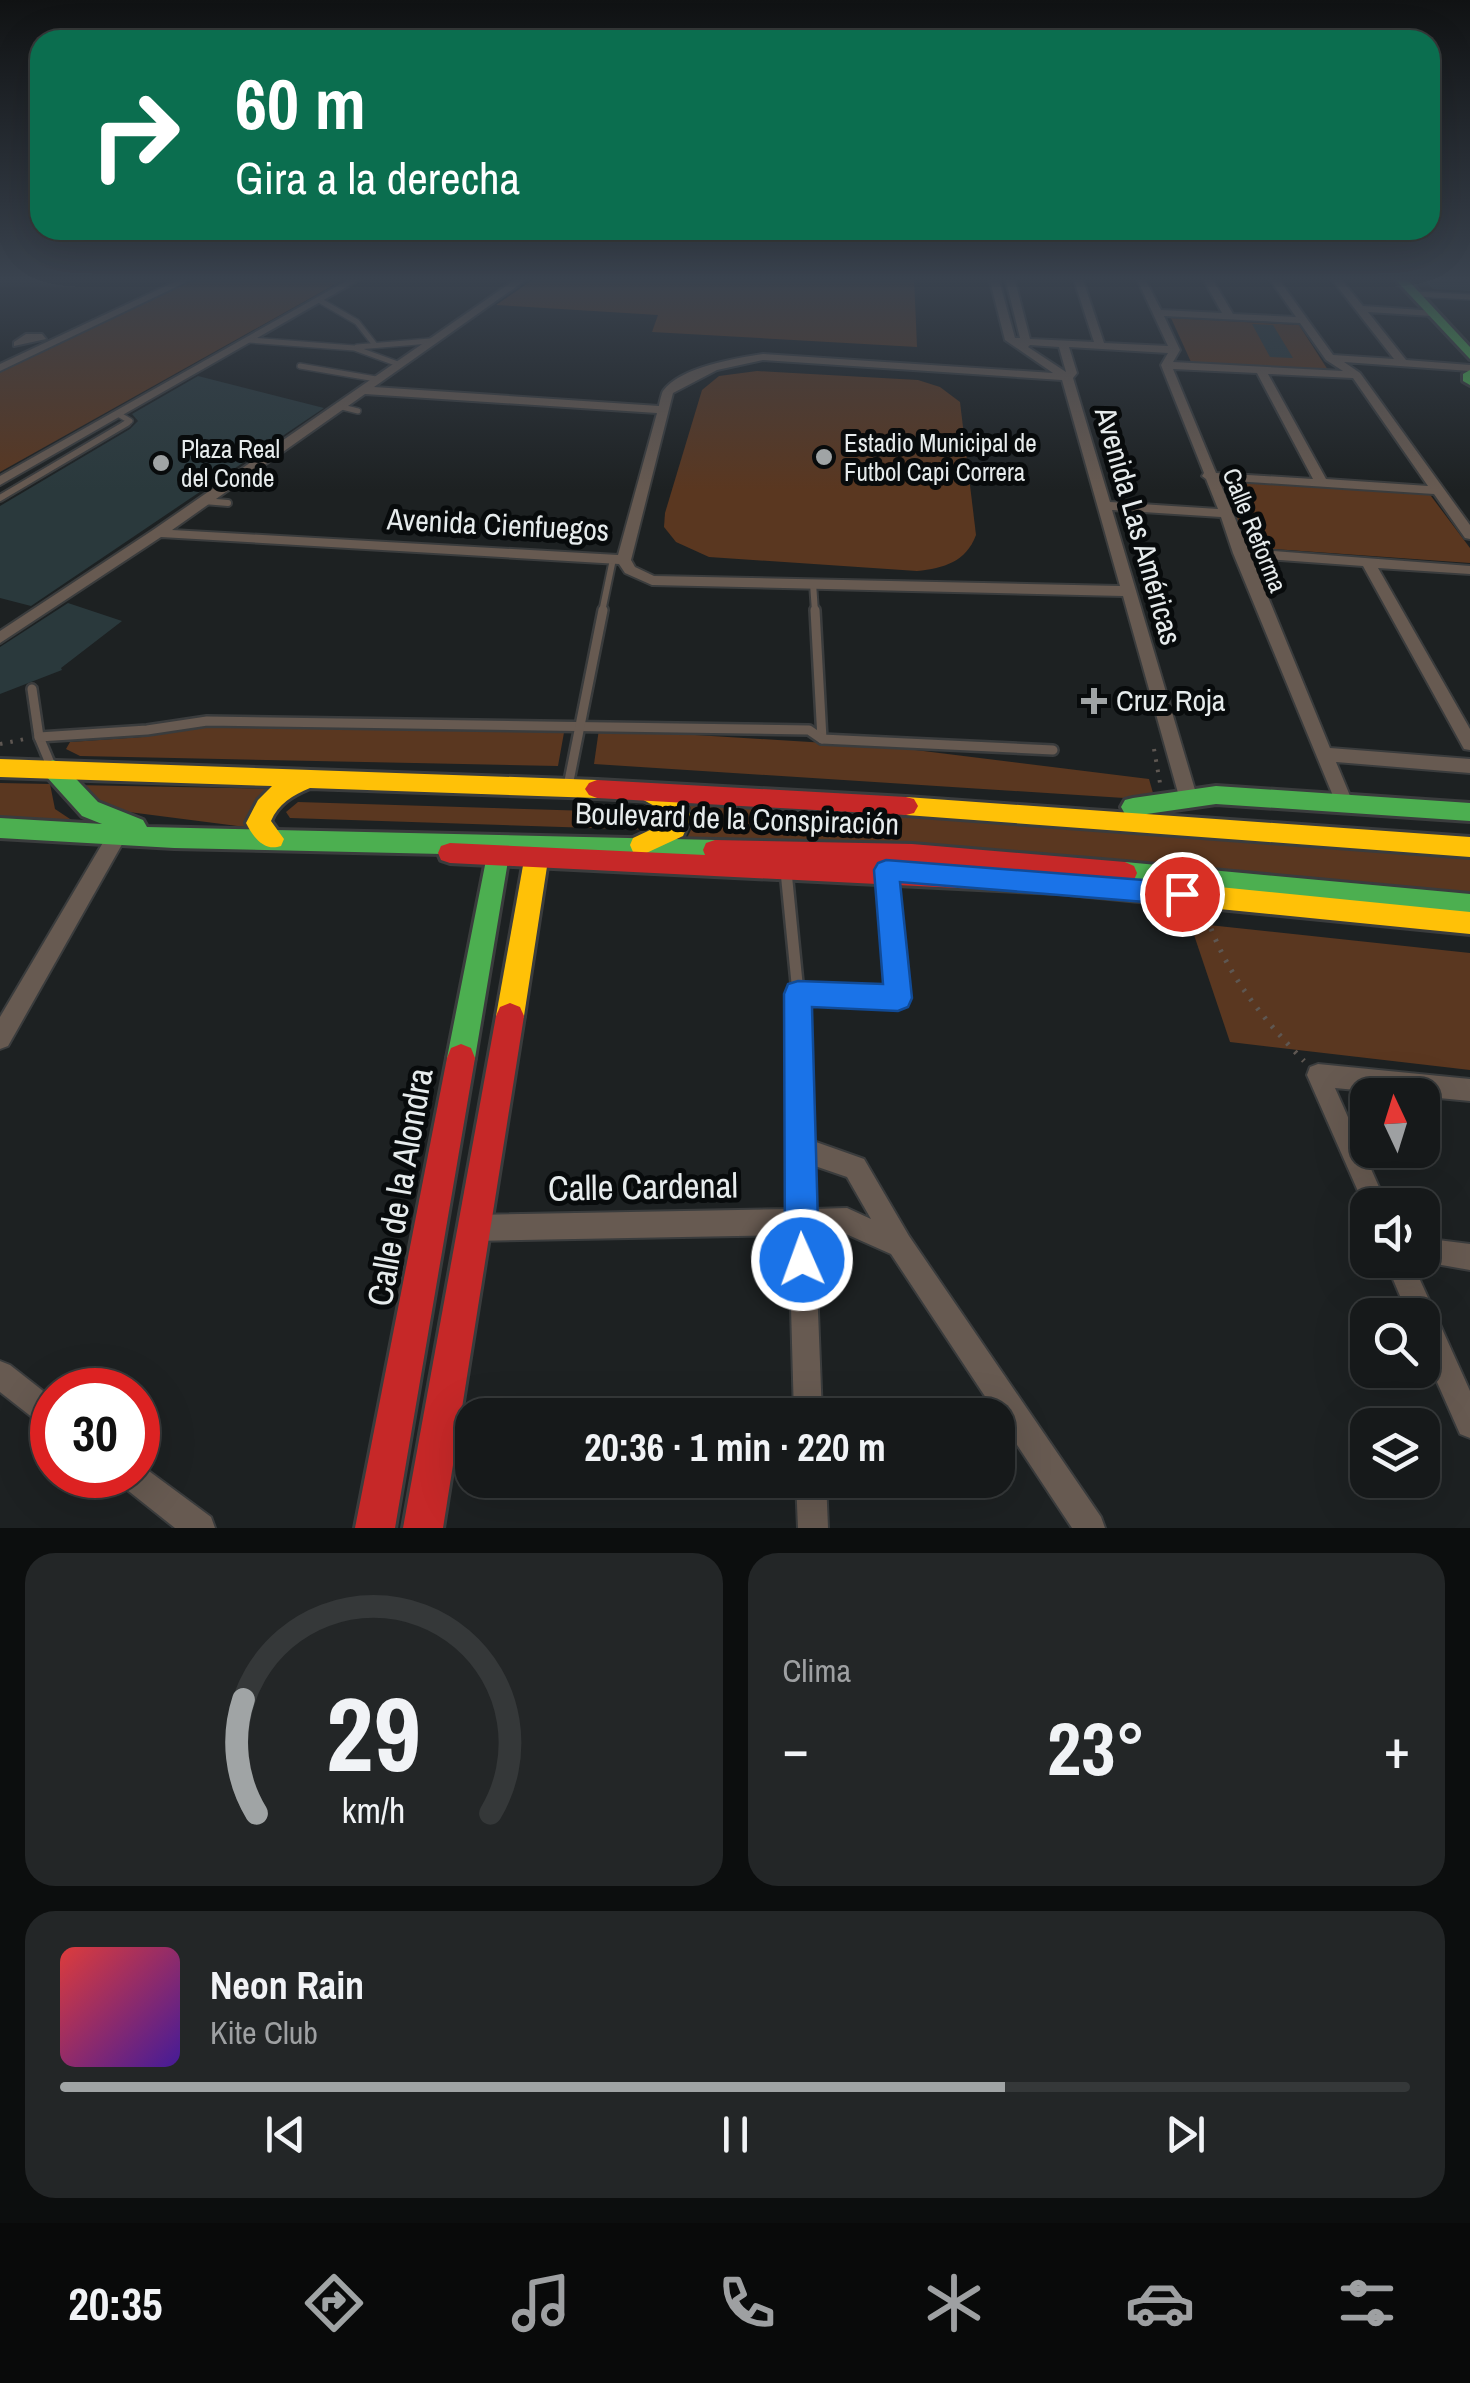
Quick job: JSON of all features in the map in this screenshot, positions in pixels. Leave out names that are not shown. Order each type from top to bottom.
[{"type":"main road","points":[[1470,371],[1470,381]]},
{"type":"main road","name":"Boulevard de la Conspiración","points":[[0,768],[175,769],[638,788],[995,810],[1470,847]]},
{"type":"main road","points":[[52,769],[90,809],[118,822],[174,838]]},
{"type":"main road","points":[[272,840],[258,823],[261,811],[286,787],[314,777]]},
{"type":"main road","points":[[638,788],[675,806],[679,818],[675,829],[641,846]]},
{"type":"main road","points":[[995,810],[1154,806],[1216,795],[1470,812]]},
{"type":"main road","name":"Boulevard de la Conspiración","points":[[0,828],[174,838],[912,854],[1470,904]]},
{"type":"main road","points":[[330,841],[498,858],[886,870],[1028,879],[1470,923]]},
{"type":"main road","name":"Calle de la Alondra","points":[[374,1528],[498,858]]},
{"type":"main road","points":[[423,1528],[536,860]]},
{"type":"main road","points":[[443,1144],[488,1144]]},
{"type":"street","points":[[0,368],[41,348]]},
{"type":"street","points":[[0,481],[234,348]]},
{"type":"street","points":[[0,638],[158,534],[420,348]]},
{"type":"street","name":"Avenida Las Américas","points":[[1025,348],[1068,377],[1188,800]]},
{"type":"street","points":[[619,560],[668,392],[689,375],[728,362],[763,357],[1068,377],[1072,372],[1064,348]]},
{"type":"street","points":[[1143,348],[1175,350],[1166,365],[1356,375]]},
{"type":"street","points":[[1323,348],[1330,358],[1356,375],[1468,530]]},
{"type":"street","points":[[1391,348],[1402,362]]},
{"type":"street","points":[[1330,358],[1470,371]]},
{"type":"street","name":"Calle Reforma","points":[[1166,365],[1344,803]]},
{"type":"street","points":[[1260,370],[1322,483]]},
{"type":"street","points":[[362,390],[662,410]]},
{"type":"street","points":[[1208,476],[1438,490]]},
{"type":"street","points":[[1104,506],[1223,513]]},
{"type":"street","name":"Avenida Cienfuegos","points":[[158,534],[619,560],[652,580],[1128,591]]},
{"type":"street","points":[[1240,553],[1470,570]]},
{"type":"street","points":[[1368,562],[1470,744]]},
{"type":"street","points":[[1323,754],[1470,766]]},
{"type":"street","points":[[0,1038],[118,834]]},
{"type":"street","points":[[1367,1188],[1318,1075],[1470,1090]]},
{"type":"street","points":[[807,1398],[799,1148],[856,1168],[900,1245],[1090,1528]]},
{"type":"street","name":"Calle Cardenal","points":[[473,1228],[847,1222],[900,1245]]},
{"type":"street","points":[[1440,1253],[1470,1257]]},
{"type":"street","points":[[1440,1356],[1470,1424]]},
{"type":"street","points":[[0,1375],[30,1398]]},
{"type":"street","points":[[160,1497],[200,1528]]},
{"type":"street","points":[[812,1498],[813,1528]]},
{"type":"lane","points":[[355,348],[398,364]]},
{"type":"lane","points":[[300,366],[376,379]]},
{"type":"lane","points":[[338,406],[358,411]]},
{"type":"lane","points":[[0,498],[130,421],[118,414]]},
{"type":"lane","points":[[204,501],[228,503]]},
{"type":"lane","points":[[568,786],[619,560]]},
{"type":"lane","points":[[812,584],[822,739]]},
{"type":"lane","points":[[32,689],[38,736],[52,769]]},
{"type":"lane","points":[[38,736],[147,730],[208,721],[582,724],[809,730],[822,739],[1052,750]]},
{"type":"lane","points":[[785,868],[798,994],[799,1148]]},
{"type":"lane","points":[[798,994],[898,998],[886,870]]},
{"type":"path","points":[[0,744],[38,736]]},
{"type":"path","points":[[1152,742],[1160,784]]},
{"type":"path","points":[[1206,917],[1216,949],[1237,987],[1318,1075]]},
{"type":"shaded area","points":[[33,348],[221,348],[0,472],[0,364]]},
{"type":"shaded area","points":[[1185,348],[1314,348],[1328,370],[1191,362]]},
{"type":"shaded area","name":"Estadio Municipal de Futbol Capi Correra","points":[[757,371],[918,380],[940,387],[960,402],[976,535],[966,552],[945,565],[917,571],[709,557],[676,542],[664,527],[665,513],[702,390],[719,376]]},
{"type":"shaded area","points":[[1216,479],[1428,492],[1470,548],[1470,563],[1246,547]]},
{"type":"shaded area","points":[[180,726],[565,727],[558,766],[80,756],[66,749],[70,742],[142,737]]},
{"type":"shaded area","points":[[599,729],[891,747],[1149,779],[1155,800],[594,764]]},
{"type":"shaded area","points":[[0,783],[50,784],[55,809],[82,827],[0,822]]},
{"type":"shaded area","points":[[75,785],[275,789],[253,828],[121,811],[88,801]]},
{"type":"shaded area","points":[[688,800],[1470,858],[1470,895],[685,842],[695,822]]},
{"type":"shaded area","points":[[298,802],[657,813],[663,820],[654,830],[290,818],[286,812]]},
{"type":"shaded area","points":[[1190,923],[1470,953],[1470,1070],[1230,1042]]},
{"type":"building","points":[[1265,348],[1287,348],[1293,358],[1270,357]]},
{"type":"building","name":"Plaza Real del Conde","points":[[198,376],[324,408],[31,606],[0,598],[0,506],[130,429],[138,421],[132,414]]},
{"type":"building","points":[[68,603],[122,621],[62,670],[0,694],[0,647]]},
{"type":"traffic: fast","points":[[1464,348],[1470,355]]},
{"type":"traffic: fast","points":[[1470,374],[1470,381]]},
{"type":"traffic: fast","points":[[53,769],[90,809],[135,827]]},
{"type":"traffic: fast","points":[[1133,807],[1216,795],[1470,812]]},
{"type":"traffic: fast","points":[[0,828],[174,838],[715,850]]},
{"type":"traffic: fast","points":[[461,1058],[498,858]]},
{"type":"traffic: fast","points":[[1125,873],[1470,905]]},
{"type":"traffic: slow","points":[[0,768],[597,789]]},
{"type":"traffic: slow","points":[[272,839],[258,823],[266,807],[284,790],[308,779]]},
{"type":"traffic: slow","points":[[642,845],[675,829],[679,817],[675,806],[648,792]]},
{"type":"traffic: slow","points":[[906,806],[1470,847]]},
{"type":"traffic: slow","points":[[510,1016],[536,860]]},
{"type":"traffic: slow","points":[[1059,882],[1470,923]]},
{"type":"traffic: jam","points":[[597,789],[906,806]]},
{"type":"traffic: jam","points":[[715,850],[912,854],[1125,873]]},
{"type":"traffic: jam","points":[[450,853],[1059,882]]},
{"type":"traffic: jam","points":[[423,1528],[510,1016]]},
{"type":"traffic: jam","points":[[375,1528],[461,1058]]},
{"type":"place","name":"Estadio Municipal de Futbol Capi Correra","points":[[824,457]]},
{"type":"place","name":"Plaza Real del Conde","points":[[161,463]]},
{"type":"place","name":"Cruz Roja","points":[[1094,701]]},
{"type":"route","points":[[802,1260],[798,994],[898,998],[886,870],[1182,894]]}]
